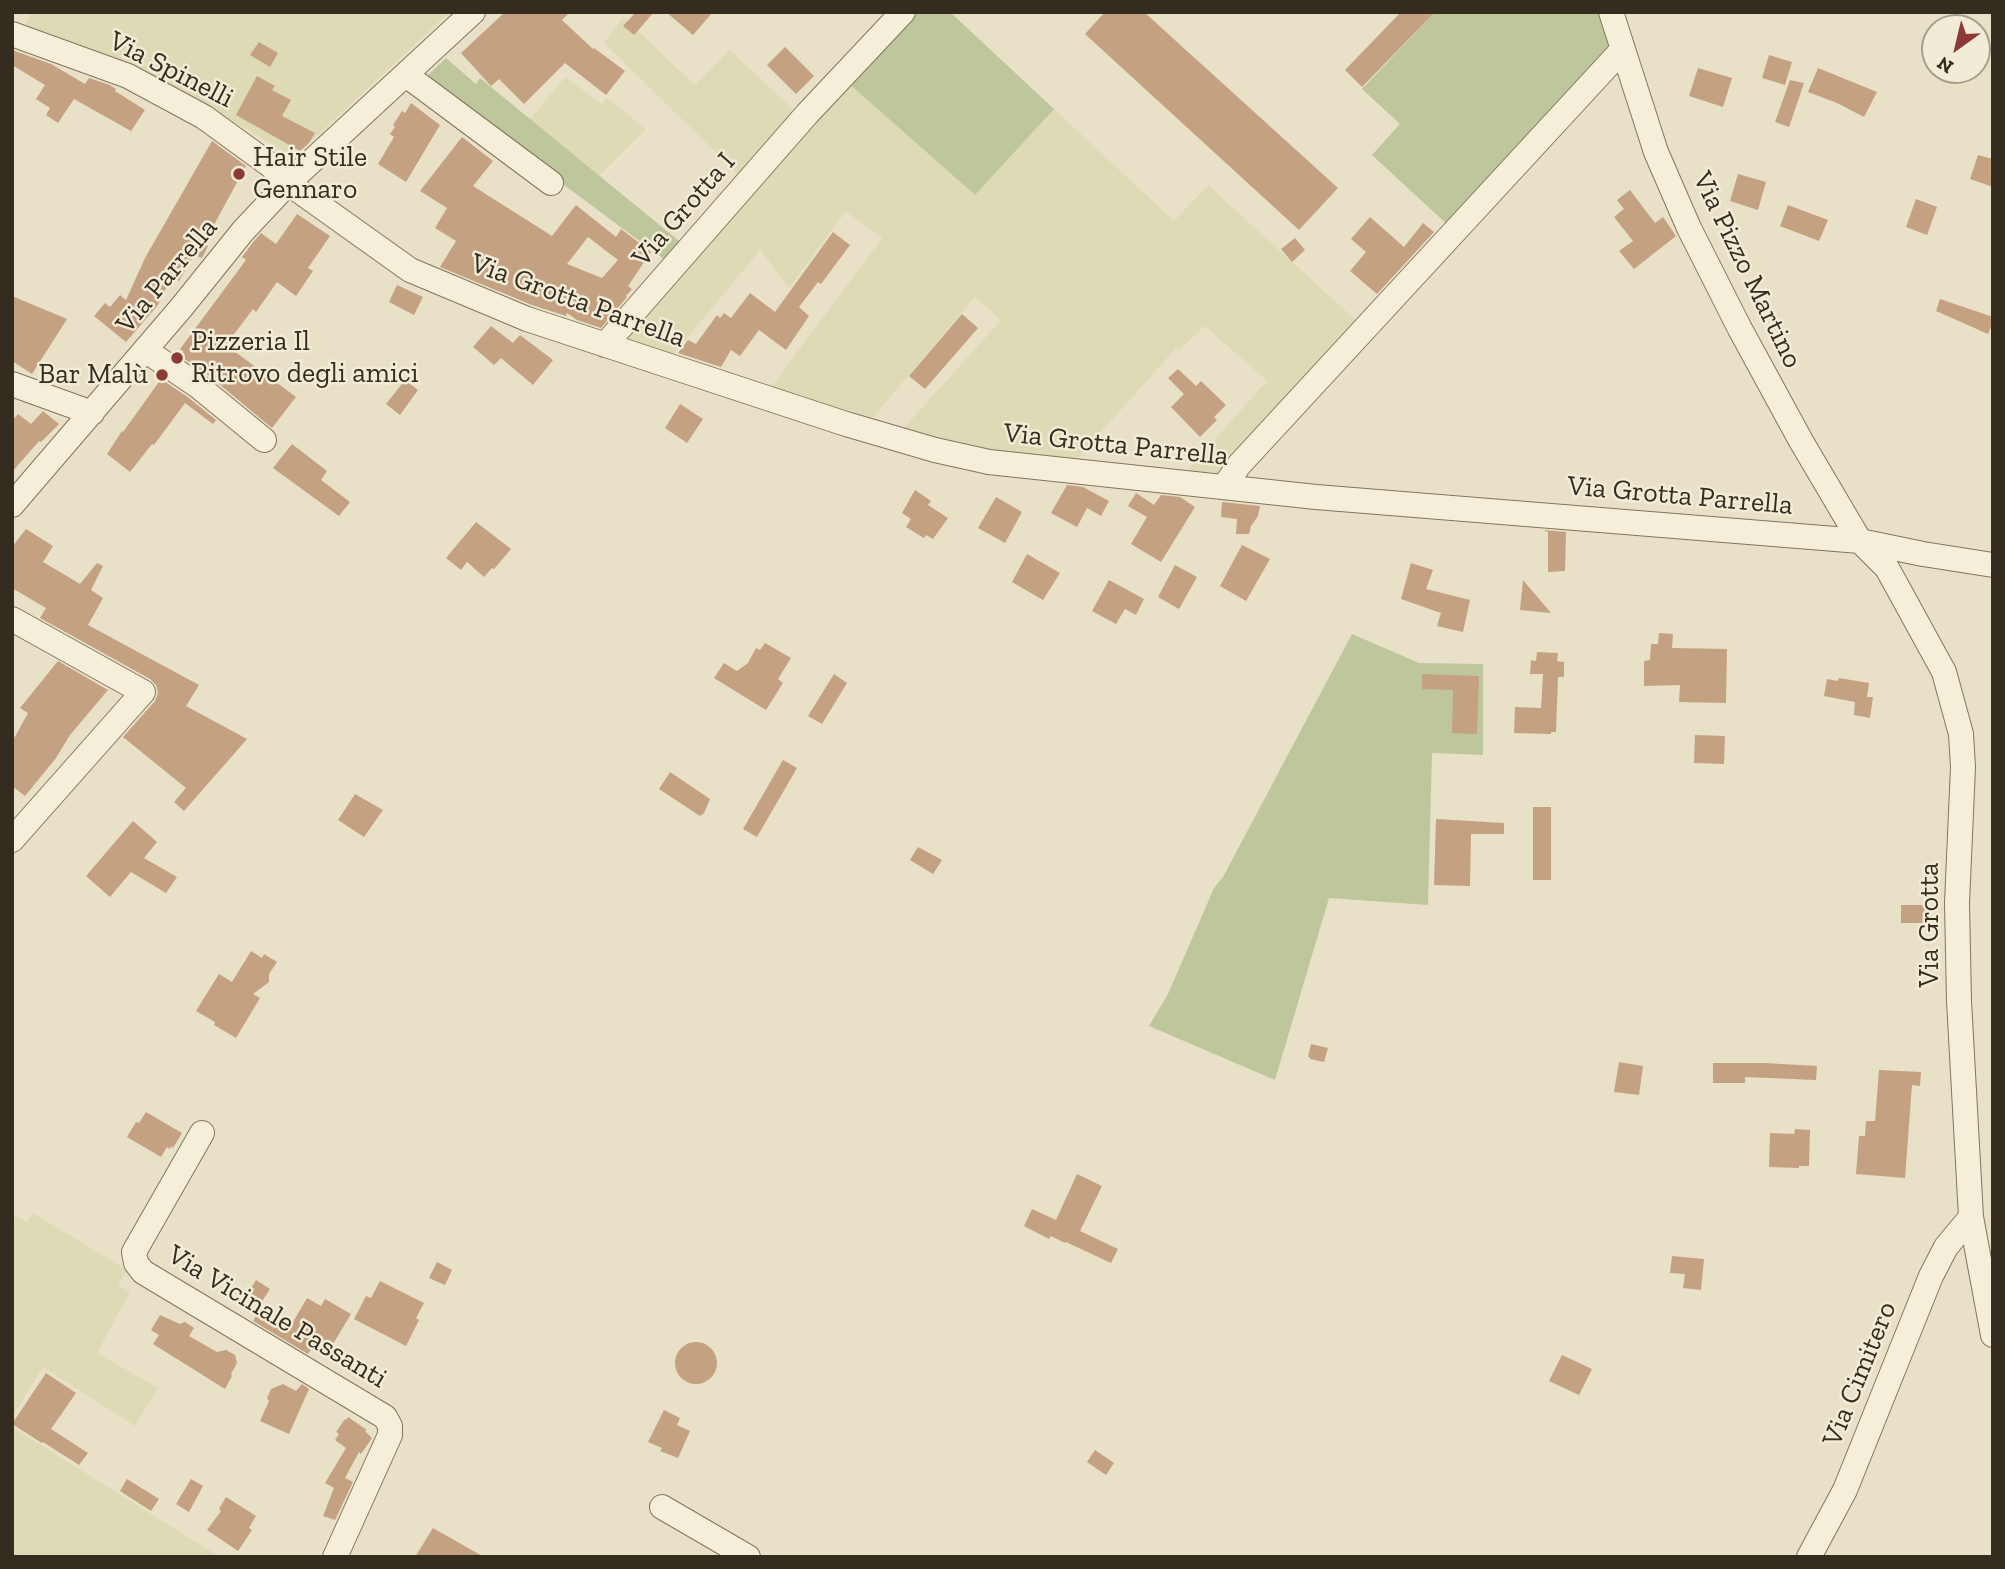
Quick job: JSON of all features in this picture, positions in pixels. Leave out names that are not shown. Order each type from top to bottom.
[{"type":"street","name":"Via Parrella","points":[[12,505],[243,231],[288,183],[474,12]]},
{"type":"street","name":"Via Grotta I","points":[[605,345],[807,114],[903,12]]},
{"type":"street","name":"Via Pizzo Martino","points":[[1611,12],[1656,152],[1689,228],[1801,441],[1860,541]]},
{"type":"street","name":"Via Spinelli","points":[[12,34],[128,76],[158,91],[230,135],[270,165],[288,183]]},
{"type":"street","points":[[1224,487],[1248,456],[1623,49]]},
{"type":"street","points":[[406,75],[551,183]]},
{"type":"street","name":"Via Grotta Parrella","points":[[288,183],[410,270],[527,319],[846,424],[935,450],[989,462],[1316,497],[1860,541],[1993,565]]},
{"type":"street","points":[[145,350],[198,386],[264,440]]},
{"type":"street","points":[[12,384],[92,412]]},
{"type":"street","name":"Via Grotta","points":[[1860,541],[1887,568],[1944,672],[1961,734],[1964,767],[1957,903],[1971,1217],[1993,1335]]},
{"type":"street","points":[[12,619],[143,692],[12,840]]},
{"type":"street","name":"Via Vicinale Passanti","points":[[202,1133],[134,1252],[136,1263],[143,1272],[385,1417],[390,1426],[390,1435],[335,1557]]},
{"type":"street","name":"Via Cimitero","points":[[1809,1557],[1845,1490],[1931,1276],[1946,1247],[1971,1217]]},
{"type":"street","points":[[662,1507],[748,1557]]},
{"type":"shaded area","points":[[31,12],[450,12],[294,157],[160,79],[25,29]]},
{"type":"shaded area","points":[[623,17],[695,85],[730,50],[798,114],[742,178],[604,43]]},
{"type":"shaded area","points":[[565,77],[602,104],[607,98],[646,129],[599,176],[530,119]]},
{"type":"shaded area","points":[[847,82],[975,195],[1054,109],[1174,221],[1208,185],[1361,325],[1221,475],[1184,474],[1267,381],[1205,326],[1180,349],[1176,348],[1076,460],[969,449],[902,430],[1001,320],[975,297],[870,421],[767,393],[882,238],[846,211],[789,288],[760,250],[668,361],[615,342]]},
{"type":"shaded area","points":[[33,1213],[127,1270],[118,1285],[130,1292],[97,1353],[158,1388],[135,1426],[43,1367],[12,1417],[12,1222],[16,1216],[27,1222]]},
{"type":"shaded area","points":[[12,1427],[220,1557],[12,1557]]},
{"type":"green space","points":[[912,12],[950,12],[1054,109],[975,195],[847,82]]},
{"type":"green space","points":[[1435,12],[1604,12],[1613,48],[1451,228],[1372,155],[1400,124],[1362,89]]},
{"type":"green space","points":[[446,58],[476,84],[480,78],[684,245],[669,263],[423,80]]},
{"type":"green space","points":[[1352,634],[1419,663],[1483,664],[1483,755],[1432,753],[1428,905],[1329,898],[1275,1080],[1149,1026],[1168,994],[1214,888],[1223,877]]},
{"type":"building","points":[[505,12],[570,12],[562,20],[593,49],[625,71],[606,95],[565,63],[524,104],[499,79],[491,86],[461,53]]},
{"type":"building","points":[[636,12],[654,12],[634,35],[623,26]]},
{"type":"building","points":[[666,12],[713,12],[693,35]]},
{"type":"building","points":[[1105,12],[1144,12],[1338,188],[1299,230],[1085,34]]},
{"type":"building","points":[[1401,12],[1435,12],[1362,87],[1345,70]]},
{"type":"building","points":[[259,42],[278,53],[270,67],[250,55]]},
{"type":"building","points":[[785,47],[814,76],[796,94],[767,65]]},
{"type":"building","points":[[12,50],[51,64],[85,84],[89,78],[110,85],[145,110],[131,131],[74,99],[58,123],[46,115],[50,108],[36,99],[45,85],[12,65]]},
{"type":"building","points":[[1769,55],[1792,62],[1785,85],[1762,78]]},
{"type":"building","points":[[1698,68],[1732,78],[1723,107],[1689,96]]},
{"type":"building","points":[[1818,68],[1877,92],[1864,117],[1808,92]]},
{"type":"building","points":[[257,76],[275,86],[272,90],[291,100],[282,116],[315,133],[300,151],[236,115]]},
{"type":"building","points":[[1790,80],[1804,83],[1789,127],[1775,122]]},
{"type":"building","points":[[411,103],[440,125],[406,182],[378,164],[394,137],[390,134],[395,127],[393,125]]},
{"type":"building","points":[[462,137],[493,161],[473,186],[552,236],[576,205],[616,237],[621,229],[651,252],[628,286],[632,289],[627,297],[601,328],[577,320],[567,313],[566,316],[532,305],[440,267],[456,241],[435,228],[447,208],[420,191]],"holes":[[[588,237],[618,260],[602,278],[567,264]]]},
{"type":"building","points":[[212,141],[246,166],[204,243],[208,246],[202,258],[194,255],[179,281],[175,279],[173,284],[169,282],[158,305],[126,342],[94,316],[105,303],[110,307],[120,295],[126,300],[145,258]]},
{"type":"building","points":[[1978,155],[1993,159],[1993,187],[1970,179]]},
{"type":"building","points":[[1738,174],[1766,182],[1758,210],[1730,201]]},
{"type":"building","points":[[1630,190],[1655,223],[1663,217],[1676,236],[1634,269],[1619,251],[1633,241],[1614,217],[1624,209],[1617,200]]},
{"type":"building","points":[[1916,199],[1937,207],[1927,235],[1906,227]]},
{"type":"building","points":[[1788,205],[1828,220],[1819,241],[1780,226]]},
{"type":"building","points":[[297,214],[330,236],[308,268],[313,271],[296,296],[277,282],[256,312],[253,309],[226,345],[296,397],[272,428],[207,374],[180,356],[184,352],[180,349],[246,260],[242,257],[254,241],[261,233],[276,244]]},
{"type":"building","points":[[1370,217],[1404,247],[1423,223],[1434,232],[1377,294],[1350,271],[1366,252],[1351,239]]},
{"type":"building","points":[[833,232],[850,245],[821,284],[818,282],[799,307],[809,316],[786,350],[759,330],[740,356],[731,350],[721,367],[678,353],[688,340],[696,344],[717,315],[720,318],[724,313],[731,318],[750,293],[775,312]]},
{"type":"building","points":[[1295,238],[1305,250],[1292,262],[1281,249]]},
{"type":"building","points":[[397,285],[423,297],[414,315],[389,302]]},
{"type":"building","points":[[12,296],[67,319],[32,374],[12,361]]},
{"type":"building","points":[[1940,299],[1993,317],[1988,334],[1936,311]]},
{"type":"building","points":[[962,314],[978,328],[925,389],[909,376]]},
{"type":"building","points":[[491,326],[513,343],[520,335],[553,360],[533,385],[501,358],[494,365],[473,347]]},
{"type":"building","points":[[1178,369],[1196,386],[1201,381],[1226,405],[1214,417],[1217,420],[1200,437],[1171,407],[1184,394],[1168,378]]},
{"type":"building","points":[[161,379],[216,420],[213,424],[185,403],[130,472],[107,454]]},
{"type":"building","points":[[405,380],[418,390],[400,415],[386,404]]},
{"type":"building","points":[[680,404],[703,419],[687,443],[665,428]]},
{"type":"building","points":[[43,411],[59,424],[39,441],[12,472],[12,421],[18,414],[31,424]]},
{"type":"building","points":[[292,444],[327,471],[321,480],[350,502],[339,516],[273,468]]},
{"type":"building","points":[[1067,485],[1083,487],[1109,501],[1101,516],[1087,508],[1077,527],[1051,513]]},
{"type":"building","points":[[915,490],[931,501],[928,505],[948,518],[933,539],[926,535],[924,538],[906,527],[911,519],[902,513]]},
{"type":"building","points":[[1136,493],[1154,505],[1161,495],[1180,497],[1195,507],[1161,562],[1131,544],[1147,517],[1128,506]]},
{"type":"building","points":[[996,497],[1022,512],[1005,543],[978,528]]},
{"type":"building","points":[[1222,502],[1260,506],[1249,534],[1236,534],[1237,519],[1221,517]]},
{"type":"building","points":[[476,522],[511,549],[484,577],[467,562],[461,570],[446,558]]},
{"type":"building","points":[[26,529],[53,546],[43,562],[80,584],[97,563],[103,566],[91,590],[103,598],[88,625],[199,685],[186,706],[247,739],[184,811],[174,802],[186,788],[123,737],[155,701],[158,693],[156,685],[150,679],[40,618],[46,608],[12,588],[12,547]]},
{"type":"building","points":[[1543,530],[1566,532],[1565,571],[1548,572],[1548,532]]},
{"type":"building","points":[[1242,545],[1270,559],[1246,601],[1220,586]]},
{"type":"building","points":[[1027,554],[1060,573],[1043,600],[1012,582]]},
{"type":"building","points":[[1411,563],[1433,570],[1426,589],[1470,600],[1463,632],[1437,626],[1441,613],[1401,599]]},
{"type":"building","points":[[1175,565],[1197,577],[1179,609],[1158,597]]},
{"type":"building","points":[[1109,580],[1144,599],[1136,615],[1125,609],[1116,624],[1092,611]]},
{"type":"building","points":[[1523,580],[1551,613],[1520,610]]},
{"type":"building","points":[[1659,633],[1673,634],[1672,648],[1727,649],[1726,703],[1679,702],[1680,685],[1644,686],[1644,661],[1650,660],[1651,644],[1658,644]]},
{"type":"building","points":[[765,643],[791,658],[778,679],[783,683],[766,710],[714,678],[724,663],[737,671],[748,663],[756,648],[760,650]]},
{"type":"building","points":[[1537,652],[1558,653],[1557,661],[1564,662],[1564,677],[1558,677],[1556,732],[1514,733],[1515,707],[1541,708],[1543,674],[1530,674],[1531,660],[1536,661]]},
{"type":"building","points":[[58,661],[108,690],[70,735],[56,758],[25,796],[12,786],[12,742],[28,713],[20,708]]},
{"type":"building","points":[[834,674],[847,683],[822,724],[808,716]]},
{"type":"building","points":[[1422,674],[1479,676],[1477,734],[1452,733],[1453,690],[1422,689]]},
{"type":"building","points":[[1839,678],[1869,683],[1867,697],[1873,697],[1870,718],[1854,715],[1855,702],[1824,696],[1827,679],[1838,681]]},
{"type":"building","points":[[1695,735],[1725,736],[1724,764],[1694,763]]},
{"type":"building","points":[[783,760],[797,768],[757,837],[743,829]]},
{"type":"building","points":[[670,772],[710,799],[704,813],[700,816],[659,789]]},
{"type":"building","points":[[355,794],[383,810],[364,837],[338,820]]},
{"type":"building","points":[[1533,807],[1551,807],[1551,880],[1533,880]]},
{"type":"building","points":[[1436,819],[1504,823],[1504,834],[1471,834],[1470,886],[1434,885]]},
{"type":"building","points":[[133,821],[157,842],[144,858],[177,877],[166,893],[131,872],[110,897],[86,876]]},
{"type":"building","points":[[918,847],[942,860],[933,874],[910,860]]},
{"type":"building","points":[[1901,905],[1929,905],[1929,923],[1901,923]]},
{"type":"building","points":[[251,951],[262,958],[264,954],[277,962],[269,974],[269,982],[253,994],[260,998],[236,1038],[196,1011],[219,974],[232,982]]},
{"type":"building","points":[[1311,1044],[1328,1048],[1324,1062],[1308,1057]]},
{"type":"building","points":[[1619,1062],[1643,1066],[1639,1095],[1614,1092]]},
{"type":"building","points":[[1713,1063],[1817,1066],[1816,1080],[1745,1077],[1745,1083],[1713,1083]]},
{"type":"building","points":[[1879,1070],[1921,1072],[1920,1086],[1912,1085],[1905,1178],[1856,1174],[1859,1136],[1865,1136],[1866,1121],[1875,1121]]},
{"type":"building","points":[[146,1112],[182,1133],[173,1148],[167,1147],[161,1157],[127,1137]]},
{"type":"building","points":[[1795,1129],[1810,1130],[1809,1166],[1769,1167],[1770,1133],[1794,1134]]},
{"type":"building","points":[[1077,1174],[1102,1186],[1080,1231],[1118,1249],[1111,1263],[1051,1236],[1049,1239],[1024,1226],[1032,1209],[1056,1220]]},
{"type":"building","points":[[1672,1256],[1704,1259],[1701,1290],[1683,1288],[1685,1274],[1670,1273]]},
{"type":"building","points":[[437,1262],[452,1270],[445,1285],[429,1278]]},
{"type":"building","points":[[256,1280],[270,1289],[261,1303],[247,1295]]},
{"type":"building","points":[[380,1281],[424,1303],[406,1346],[354,1319],[366,1296],[371,1298]]},
{"type":"building","points":[[307,1298],[321,1306],[325,1299],[351,1314],[330,1349],[316,1342],[308,1354],[253,1321],[259,1311],[289,1329]]},
{"type":"building","points":[[160,1315],[180,1324],[185,1322],[194,1328],[189,1336],[217,1352],[226,1350],[235,1355],[237,1363],[225,1389],[153,1344],[159,1335],[151,1330]]},
{"type":"building","points":[[696,1342],[711,1348],[717,1363],[711,1378],[696,1384],[681,1378],[675,1363],[681,1348]]},
{"type":"building","points":[[1562,1355],[1592,1369],[1579,1395],[1549,1381]]},
{"type":"building","points":[[46,1373],[76,1393],[51,1429],[88,1453],[79,1465],[12,1424]]},
{"type":"building","points":[[283,1384],[296,1391],[302,1384],[309,1389],[289,1434],[260,1421],[271,1389]]},
{"type":"building","points":[[664,1410],[680,1418],[677,1425],[690,1431],[678,1458],[660,1451],[662,1448],[648,1442]]},
{"type":"building","points":[[348,1417],[367,1430],[365,1431],[372,1438],[361,1454],[359,1452],[345,1478],[353,1482],[335,1520],[323,1516],[334,1488],[325,1483],[346,1448],[335,1440],[339,1434],[336,1432]]},
{"type":"building","points":[[1095,1450],[1114,1463],[1106,1475],[1087,1462]]},
{"type":"building","points":[[127,1479],[159,1499],[151,1511],[120,1491]]},
{"type":"building","points":[[191,1479],[203,1486],[189,1512],[176,1504]]},
{"type":"building","points":[[226,1497],[256,1516],[249,1528],[252,1530],[238,1551],[207,1530],[221,1511],[219,1509]]},
{"type":"building","points":[[433,1528],[484,1557],[415,1557]]},
{"type":"place","name":"Hair Stile Gennaro","points":[[239,174]]},
{"type":"place","name":"Pizzeria Il Ritrovo degli amici","points":[[177,358]]},
{"type":"place","name":"Bar Malù","points":[[162,375]]}]
